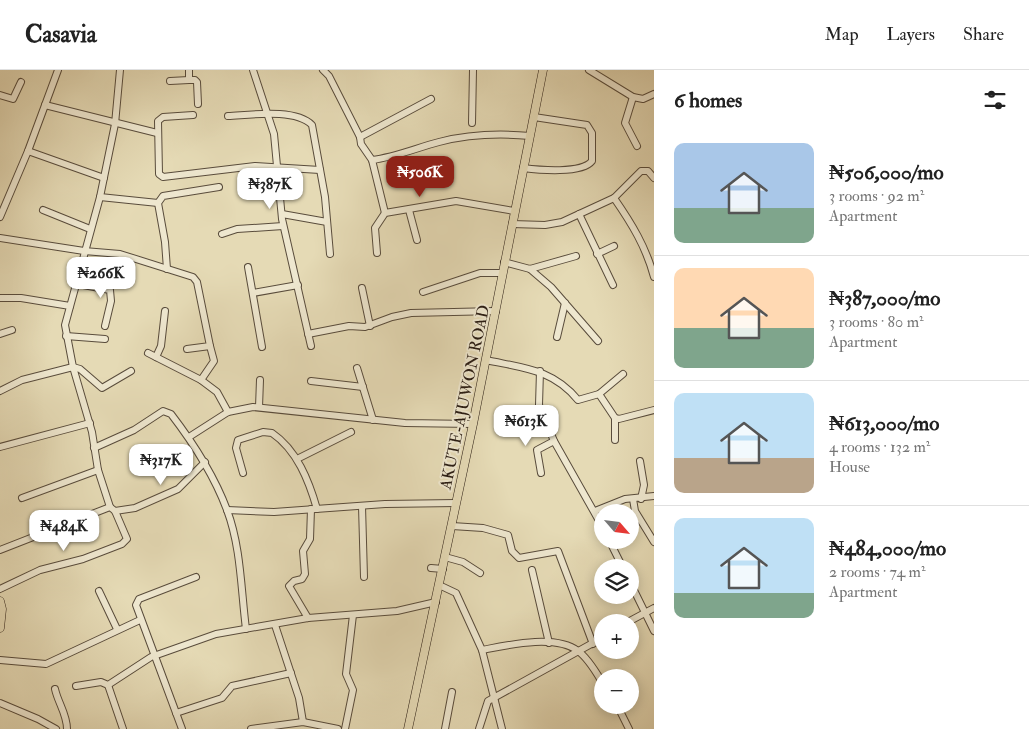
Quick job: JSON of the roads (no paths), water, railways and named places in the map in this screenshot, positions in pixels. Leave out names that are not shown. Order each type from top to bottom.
[{"type":"main road","name":"AKUTE-AJUWON ROAD","points":[[408,729],[473,424],[543,70]]},
{"type":"main road","points":[[0,601],[2,609],[0,628]]},
{"type":"street","points":[[1,213],[28,151],[58,70]]},
{"type":"street","points":[[0,589],[40,570],[83,559],[125,542],[126,536],[98,470],[90,423],[73,367],[65,325],[78,284],[84,251],[100,197],[115,124],[120,70]]},
{"type":"street","points":[[189,70],[189,80]]},
{"type":"street","points":[[253,70],[274,134],[284,226],[310,346]]},
{"type":"street","points":[[323,70],[329,76],[360,137],[361,144],[372,160],[385,213]]},
{"type":"street","points":[[472,123],[473,70]]},
{"type":"street","points":[[589,70],[634,97],[643,98],[654,94]]},
{"type":"street","points":[[170,81],[196,81],[198,104]]},
{"type":"street","points":[[0,95],[13,99],[21,82]]},
{"type":"street","points":[[634,97],[624,123],[637,146]]},
{"type":"street","points":[[360,137],[431,99]]},
{"type":"street","points":[[45,105],[157,134]]},
{"type":"street","points":[[228,116],[268,114],[306,119],[312,125],[320,170],[330,254]]},
{"type":"street","points":[[193,115],[163,117],[158,121],[159,174],[163,177],[255,166],[320,170]]},
{"type":"street","points":[[523,168],[544,171],[581,167],[592,161],[592,133],[587,125],[534,117]]},
{"type":"street","points":[[372,160],[398,156],[439,142],[468,135],[498,132],[530,136]]},
{"type":"street","points":[[28,151],[104,178]]},
{"type":"street","points":[[512,224],[545,225],[562,222],[614,198],[641,171],[648,171],[654,178]]},
{"type":"street","points":[[167,269],[165,242],[158,203],[163,196],[219,187]]},
{"type":"street","points":[[100,197],[158,203]]},
{"type":"street","points":[[614,198],[638,233],[647,253],[654,277]]},
{"type":"street","points":[[377,253],[374,228],[385,213],[456,201],[514,212]]},
{"type":"street","points":[[42,210],[90,229]]},
{"type":"street","points":[[409,210],[417,240]]},
{"type":"street","points":[[282,214],[327,222]]},
{"type":"street","points":[[579,214],[613,285]]},
{"type":"street","points":[[222,234],[237,230],[284,226]]},
{"type":"street","points":[[0,238],[84,251],[120,254],[196,278],[214,361],[201,380]]},
{"type":"street","points":[[598,254],[614,246]]},
{"type":"street","points":[[530,269],[576,256]]},
{"type":"street","points":[[504,262],[530,269],[551,287],[598,341]]},
{"type":"street","points":[[248,267],[262,347]]},
{"type":"street","points":[[423,292],[480,273],[502,273]]},
{"type":"street","points":[[78,284],[110,290],[111,301],[105,326]]},
{"type":"street","points":[[253,293],[298,286]]},
{"type":"street","points":[[362,288],[370,326]]},
{"type":"street","points":[[0,298],[21,298],[70,306]]},
{"type":"street","points":[[557,337],[565,303]]},
{"type":"street","points":[[156,357],[161,346],[165,311]]},
{"type":"street","points":[[308,334],[349,326],[360,328],[412,314],[496,311]]},
{"type":"street","points":[[0,334],[12,330]]},
{"type":"street","points":[[66,336],[105,340]]},
{"type":"street","points":[[187,349],[210,346]]},
{"type":"street","points":[[148,353],[201,380],[217,392],[228,412]]},
{"type":"street","points":[[486,360],[540,371],[564,384],[578,400],[599,394],[623,374]]},
{"type":"street","points":[[0,391],[22,380],[73,367],[80,369],[102,388],[131,371]]},
{"type":"street","points":[[357,368],[373,420]]},
{"type":"street","points":[[540,371],[539,404],[554,441],[594,509]]},
{"type":"street","points":[[259,407],[260,380]]},
{"type":"street","points":[[311,381],[363,387]]},
{"type":"street","points":[[599,394],[615,418],[615,440]]},
{"type":"street","points":[[189,437],[228,412],[259,407],[404,424],[473,424]]},
{"type":"street","points":[[94,448],[134,430],[166,410],[189,437],[206,462],[228,510],[237,553],[246,628]]},
{"type":"street","points":[[615,418],[622,419],[654,410]]},
{"type":"street","points":[[0,447],[90,423]]},
{"type":"street","points":[[297,459],[351,432]]},
{"type":"street","points":[[243,473],[236,443],[241,438],[248,436],[272,433],[297,459],[310,486],[314,509],[310,539],[303,551],[305,574],[302,580],[294,581],[289,586],[308,618]]},
{"type":"street","points":[[541,473],[537,450],[554,441]]},
{"type":"street","points":[[640,461],[644,485],[641,499]]},
{"type":"street","points":[[0,550],[113,509],[135,508],[178,489],[206,462]]},
{"type":"street","points":[[22,498],[98,470]]},
{"type":"street","points":[[612,504],[625,499],[641,499],[654,496]]},
{"type":"street","points":[[633,499],[635,511],[654,542]]},
{"type":"street","points":[[228,510],[274,512],[362,506],[456,503]]},
{"type":"street","points":[[362,506],[364,577]]},
{"type":"street","points":[[452,526],[483,528],[508,535],[512,551],[519,558],[558,551],[592,644],[488,701],[485,705],[479,729]]},
{"type":"street","points":[[445,557],[462,562],[480,573]]},
{"type":"street","points":[[431,568],[443,569]]},
{"type":"street","points":[[532,570],[548,643]]},
{"type":"street","points":[[182,729],[157,656],[140,620],[136,605],[140,599],[196,577]]},
{"type":"street","points":[[440,585],[456,593],[482,650],[502,729]]},
{"type":"street","points":[[99,591],[117,629]]},
{"type":"street","points":[[639,601],[654,631]]},
{"type":"street","points":[[108,685],[142,662],[216,634],[308,618],[397,611],[436,602]]},
{"type":"street","points":[[639,616],[654,608]]},
{"type":"street","points":[[345,729],[353,690],[346,674],[353,615]]},
{"type":"street","points":[[0,660],[46,664],[117,629],[140,620]]},
{"type":"street","points":[[274,624],[299,698],[303,722]]},
{"type":"street","points":[[482,650],[514,643],[566,644],[580,651],[594,671]]},
{"type":"street","points":[[176,713],[222,698],[232,686],[291,672]]},
{"type":"street","points":[[76,686],[100,682],[108,685]]},
{"type":"street","points":[[108,685],[123,729]]},
{"type":"street","points":[[55,689],[58,703],[66,716],[67,729]]},
{"type":"street","points":[[444,729],[452,692]]},
{"type":"street","points":[[0,703],[38,718],[56,729]]},
{"type":"street","points":[[622,714],[629,729]]},
{"type":"street","points":[[250,729],[303,722],[338,729]]}]
